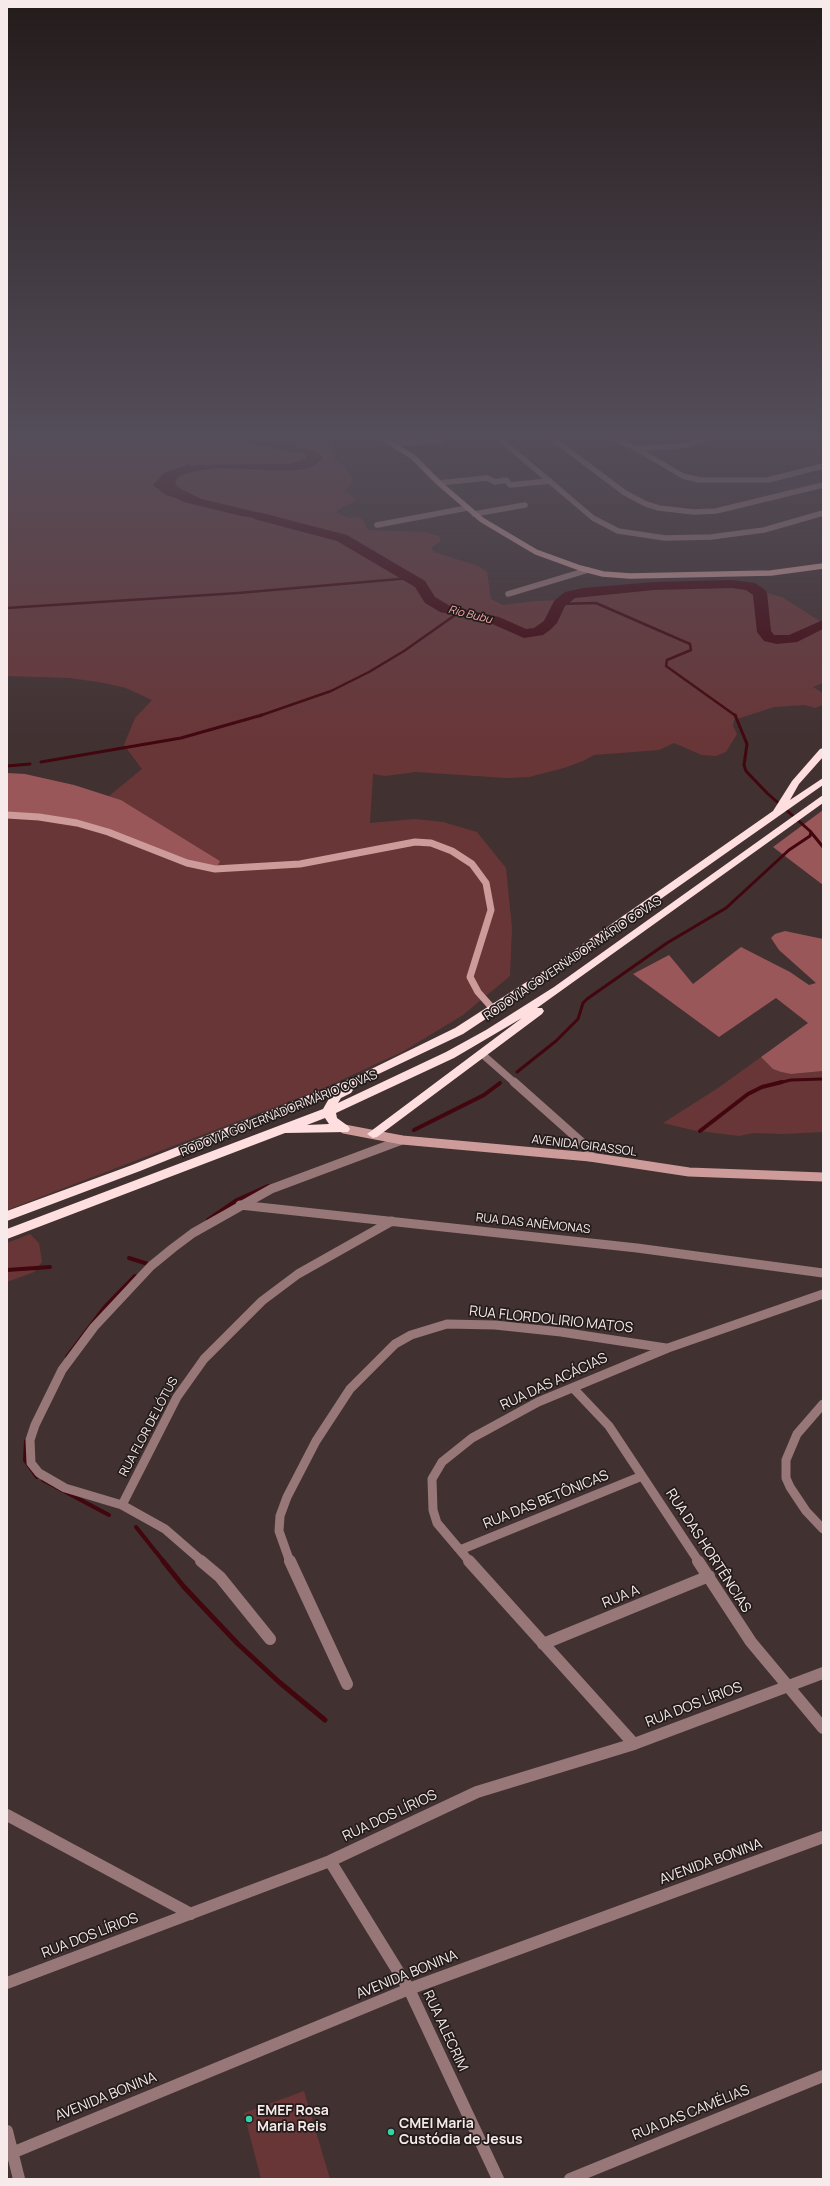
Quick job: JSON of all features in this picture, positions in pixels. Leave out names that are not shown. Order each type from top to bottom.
[{"type":"highway","points":[[775,815],[796,783],[823,751]]},
{"type":"highway","name":"RODOVIA GOVERNADOR MÁRIO COVAS","points":[[7,1216],[136,1168],[360,1079],[459,1031],[494,1010],[823,781]]},
{"type":"highway","name":"RODOVIA GOVERNADOR MÁRIO COVAS","points":[[7,1234],[328,1112],[386,1086],[457,1051],[490,1033],[558,989],[822,798]]},
{"type":"highway","points":[[373,1134],[544,1007],[558,989]]},
{"type":"highway","points":[[344,1129],[331,1120],[328,1112],[333,1099],[340,1093],[456,1042],[460,1038],[459,1031]]},
{"type":"highway","points":[[276,1131],[318,1128],[344,1129]]},
{"type":"street","points":[[510,537],[540,554],[588,570],[611,575],[630,576],[771,573],[823,566]]},
{"type":"street","points":[[665,537],[698,537]]},
{"type":"street","points":[[508,594],[588,570]]},
{"type":"street","points":[[7,815],[39,817],[78,823],[108,832],[187,863],[215,868],[300,864],[415,842],[431,843],[452,851],[472,864],[486,883],[491,910],[485,934],[470,977],[478,992],[494,1010]]},
{"type":"street","points":[[482,1054],[586,1146],[590,1152],[590,1158]]},
{"type":"street","name":"AVENIDA GIRASSOL","points":[[344,1129],[402,1140],[590,1158],[689,1172],[823,1177]]},
{"type":"street","points":[[270,1639],[220,1577],[166,1529],[122,1505],[65,1488],[39,1473],[31,1463],[29,1452],[30,1440],[35,1425],[62,1370],[94,1326],[151,1266],[193,1233],[239,1205],[271,1189],[402,1140]]},
{"type":"street","name":"RUA DAS ANÊMONAS","points":[[239,1205],[637,1248],[823,1273]]},
{"type":"street","name":"RUA FLOR DE LÓTUS","points":[[122,1505],[177,1397],[204,1360],[262,1301],[298,1274],[392,1221]]},
{"type":"street","name":"RUA DAS ACÁCIAS","points":[[634,1744],[543,1644],[437,1523],[433,1510],[432,1479],[442,1462],[472,1438],[538,1402],[668,1348],[823,1294]]},
{"type":"street","name":"RUA FLORDOLIRIO MATOS","points":[[347,1684],[295,1575],[279,1531],[280,1516],[287,1497],[316,1441],[350,1389],[374,1363],[395,1344],[411,1335],[432,1327],[447,1324],[494,1325],[553,1331],[668,1348]]},
{"type":"street","name":"RUA DAS HORTÊNCIAS","points":[[573,1388],[609,1426],[751,1642],[823,1728]]},
{"type":"street","points":[[823,1404],[797,1434],[786,1460],[786,1478],[790,1487],[806,1511],[823,1529]]},
{"type":"street","name":"RUA DAS BETÔNICAS","points":[[460,1550],[642,1476]]},
{"type":"street","name":"RUA A","points":[[543,1644],[709,1576]]},
{"type":"street","name":"RUA DOS LÍRIOS","points":[[7,1983],[330,1861],[477,1792],[634,1744],[788,1685],[823,1674]]},
{"type":"street","points":[[7,1815],[191,1914]]},
{"type":"street","name":"AVENIDA BONINA","points":[[9,2154],[409,1989],[823,1837]]},
{"type":"street","name":"RUA ALECRIM","points":[[330,1861],[409,1989],[498,2179]]},
{"type":"street","name":"RUA DAS CAMÉLIAS","points":[[570,2179],[823,2076]]},
{"type":"street","points":[[7,2131],[9,2154],[19,2179]]},
{"type":"shaded area","points":[[7,537],[439,537],[441,541],[431,548],[434,552],[478,566],[487,572],[491,599],[503,605],[536,601],[564,600],[588,590],[673,583],[734,584],[782,597],[823,623],[823,683],[813,687],[823,693],[823,705],[815,708],[805,705],[774,707],[734,720],[733,726],[737,734],[726,752],[716,756],[702,755],[674,743],[659,750],[594,755],[564,768],[529,777],[506,778],[416,772],[385,776],[373,774],[370,823],[415,819],[443,822],[477,832],[506,868],[512,928],[510,976],[463,1015],[402,1052],[324,1088],[7,1210],[7,812],[58,817],[220,861],[121,800],[109,796],[142,769],[124,745],[135,718],[152,700],[126,688],[104,683],[70,678],[7,676]]},
{"type":"shaded area","points":[[7,773],[25,774],[74,785],[121,800],[220,861],[218,865],[214,867],[198,865],[118,834],[7,812]]},
{"type":"shaded area","points":[[823,810],[823,885],[773,847]]},
{"type":"shaded area","points":[[785,931],[823,939],[823,1071],[791,1074],[781,1072],[773,1069],[761,1057],[808,1023],[776,998],[719,1037],[633,974],[669,955],[693,984],[741,947],[790,972],[809,985],[816,983],[779,950],[771,938],[775,934]]},
{"type":"shaded area","points":[[761,1057],[773,1069],[781,1072],[791,1074],[823,1071],[823,1132],[783,1134],[753,1133],[739,1136],[692,1130],[663,1123],[718,1088]]},
{"type":"shaded area","points":[[30,1234],[39,1243],[42,1262],[34,1272],[7,1282],[7,1243]]},
{"type":"shaded area","points":[[304,2091],[330,2179],[261,2179],[244,2113]]},
{"type":"waterway","name":"Rio Bubu","points":[[338,537],[420,584],[430,600],[445,609],[494,620],[524,634],[538,632],[550,623],[559,604],[570,595],[583,592],[654,586],[732,584],[750,586],[760,593],[764,632],[769,638],[777,640],[792,639],[823,624]]},
{"type":"waterway","points":[[7,608],[238,593],[411,578]]},
{"type":"waterway","points":[[559,604],[596,603],[690,644],[691,650],[667,660],[666,666],[735,715]]},
{"type":"waterway","points":[[261,715],[331,691],[369,672],[404,651],[458,613]]},
{"type":"waterway","points":[[41,762],[181,738],[261,715]]},
{"type":"waterway","points":[[735,715],[747,744],[744,765],[746,771],[767,793],[811,832]]},
{"type":"waterway","points":[[7,766],[30,764]]},
{"type":"waterway","points":[[517,1072],[556,1041],[578,1019],[583,1003],[587,999],[667,943],[726,908],[789,850],[810,836],[811,832]]},
{"type":"waterway","points":[[811,832],[823,847]]},
{"type":"waterway","points":[[778,1083],[791,1080],[823,1079]]},
{"type":"waterway","points":[[778,1083],[782,1082]]},
{"type":"waterway","points":[[414,1130],[484,1095],[500,1083]]},
{"type":"waterway","points":[[700,1131],[748,1094],[762,1087],[778,1083]]},
{"type":"waterway","points":[[208,1220],[237,1200],[268,1186]]},
{"type":"waterway","points":[[129,1258],[148,1264]]},
{"type":"waterway","points":[[7,1270],[50,1267]]},
{"type":"waterway","points":[[67,1357],[104,1308],[135,1276]]},
{"type":"waterway","points":[[26,1441],[25,1460],[37,1477]]},
{"type":"waterway","points":[[43,1480],[109,1515]]},
{"type":"waterway","points":[[136,1527],[164,1562]]},
{"type":"waterway","points":[[163,1561],[184,1587],[238,1644],[279,1682],[325,1720]]},
{"type":"place","name":"EMEF Rosa Maria Reis","points":[[249,2119]]},
{"type":"place","name":"CMEI Maria Custódia de Jesus","points":[[391,2132]]}]
